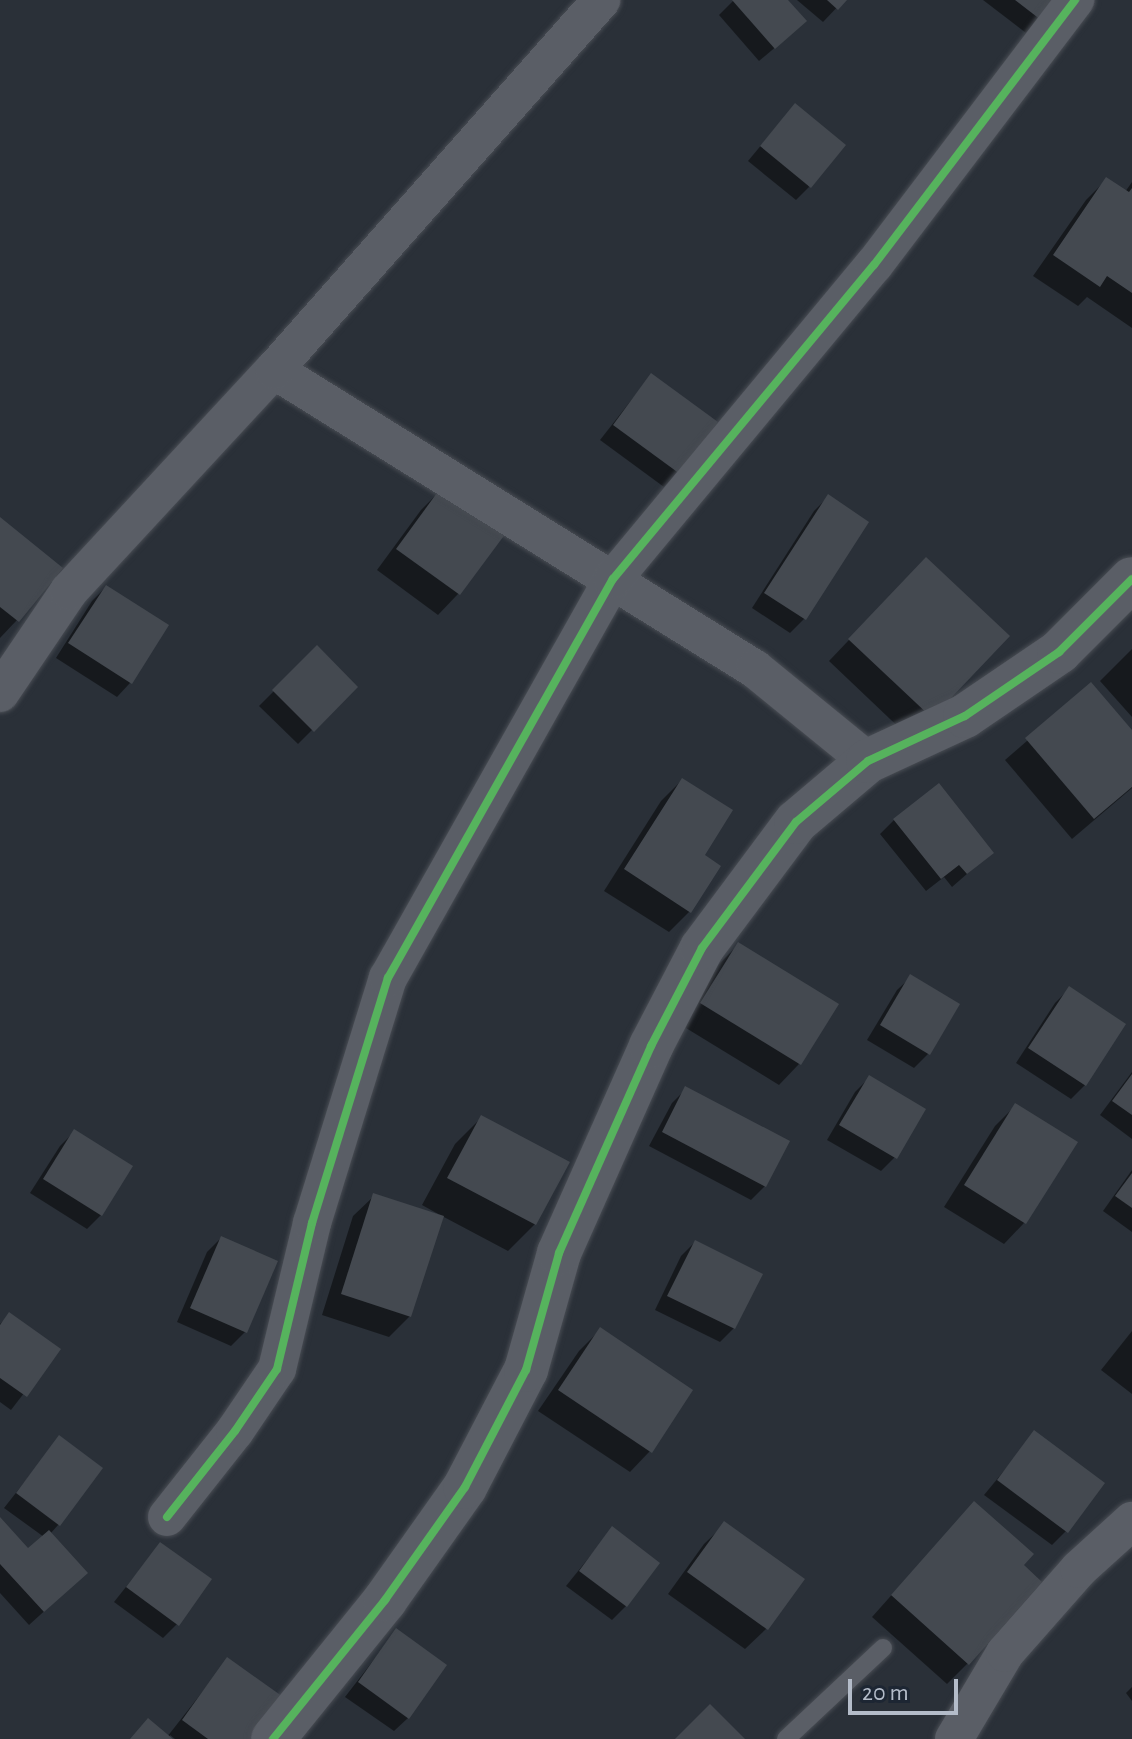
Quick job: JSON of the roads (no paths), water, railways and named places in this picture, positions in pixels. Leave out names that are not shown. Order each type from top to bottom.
[{"type":"street","points":[[0,693],[69,591],[274,370],[601,0]]},
{"type":"street","points":[[167,1517],[235,1431],[277,1369],[312,1223],[388,978],[613,579],[874,265],[1075,0]]},
{"type":"street","points":[[274,370],[755,669],[868,761]]},
{"type":"street","points":[[273,1739],[385,1600],[465,1487],[526,1370],[559,1253],[651,1046],[702,948],[796,822],[868,761],[965,716],[1059,652],[1132,579]]},
{"type":"street","points":[[971,1732],[1005,1653],[1079,1569],[1118,1557],[1132,1521]]},
{"type":"lane","points":[[786,1739],[883,1648]]}]
